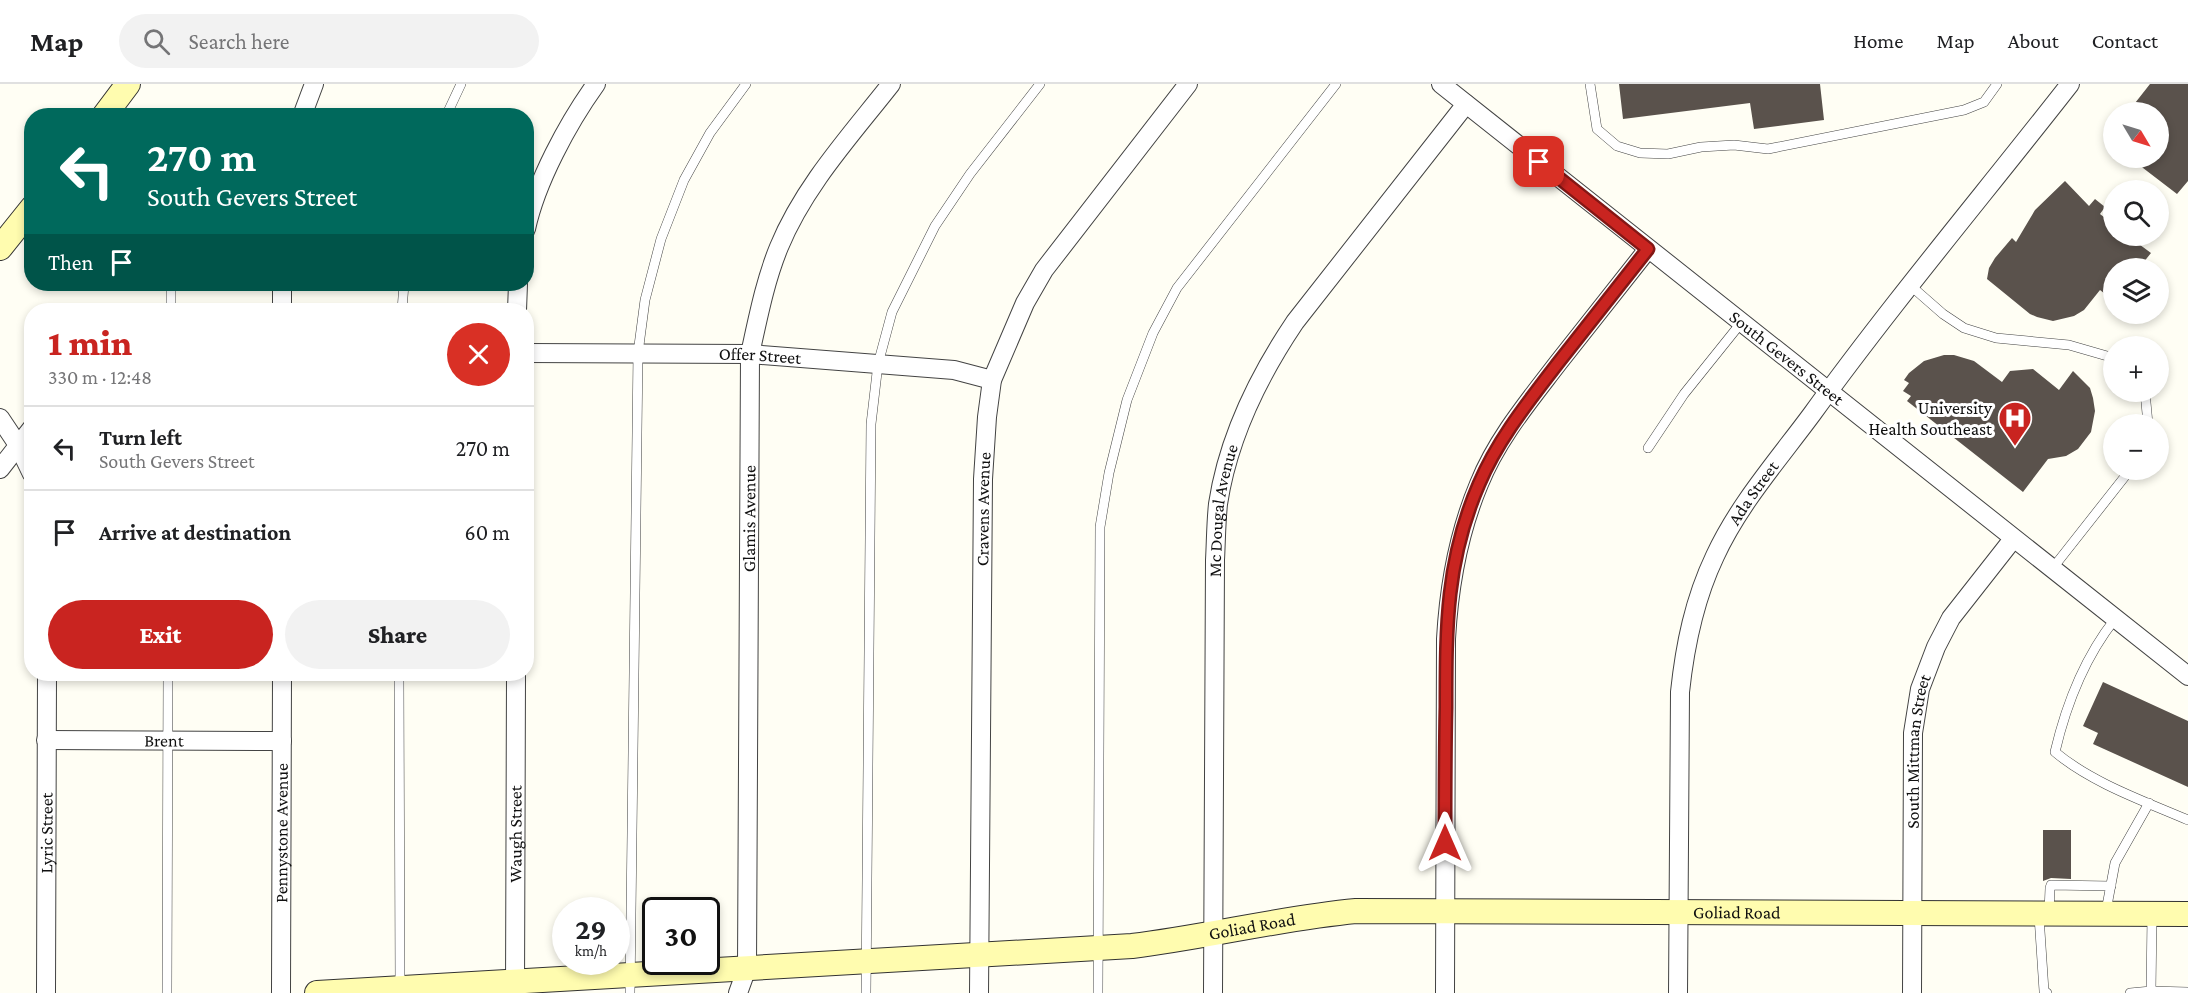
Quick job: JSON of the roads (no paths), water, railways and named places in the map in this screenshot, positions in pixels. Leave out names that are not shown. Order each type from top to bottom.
[{"type":"main road","points":[[110,108],[128,84]]},
{"type":"main road","points":[[0,249],[24,218]]},
{"type":"main road","name":"Goliad Road","points":[[317,993],[630,984],[747,968],[1096,948],[1176,941],[1321,914],[1356,911],[2188,914]]},
{"type":"street","points":[[305,108],[315,84]]},
{"type":"street","points":[[534,206],[542,183],[575,113],[596,84]]},
{"type":"street","name":"Glamis Avenue","points":[[738,993],[747,968],[750,354],[766,280],[795,212],[815,181],[891,84]]},
{"type":"street","name":"Cravens Avenue","points":[[979,993],[983,479],[992,380],[1025,303],[1044,270],[1188,84]]},
{"type":"street","name":"South Gevers Street","points":[[1441,84],[2188,676]]},
{"type":"street","name":"Ada Street","points":[[1678,993],[1680,692],[1684,657],[1701,589],[1728,531],[1747,500],[1828,392],[2070,84]]},
{"type":"street","name":"Mc Dougal Avenue","points":[[1213,993],[1215,560],[1218,504],[1236,433],[1271,357],[1295,322],[1466,104]]},
{"type":"street","points":[[1445,993],[1446,629],[1454,559],[1465,520],[1484,473],[1498,447],[1520,413],[1648,249]]},
{"type":"street","name":"Offer Street","points":[[534,353],[750,354],[954,370],[992,380]]},
{"type":"street","points":[[0,418],[24,457]]},
{"type":"street","points":[[0,469],[24,438]]},
{"type":"street","name":"South Mittman Street","points":[[1912,993],[1913,733],[1920,689],[1936,647],[1951,618],[2013,538]]},
{"type":"street","name":"Lyric Street","points":[[46,993],[47,681]]},
{"type":"street","name":"Pennystone Avenue","points":[[281,993],[282,681]]},
{"type":"street","name":"Waugh Street","points":[[515,988],[516,681]]},
{"type":"street","name":"Brent","points":[[46,740],[282,741]]},
{"type":"lane","points":[[450,108],[461,84]]},
{"type":"lane","points":[[630,984],[638,353],[645,300],[661,239],[684,180],[710,133],[746,84]]},
{"type":"lane","points":[[866,993],[871,424],[878,364],[892,312],[935,226],[970,174],[1040,84]]},
{"type":"lane","points":[[1098,993],[1096,948],[1100,527],[1108,473],[1127,400],[1153,333],[1177,288],[1336,84]]},
{"type":"lane","points":[[1590,84],[1597,129],[1617,146],[1640,153],[1668,154],[1701,147],[1734,145],[1768,148],[1964,110],[1984,102],[1997,84]]},
{"type":"lane","points":[[1911,286],[1943,314],[1964,328],[1996,338],[2069,345],[2103,355]]},
{"type":"lane","points":[[1648,448],[1684,394],[1741,323]]},
{"type":"lane","points":[[2052,569],[2122,480]]},
{"type":"lane","points":[[2115,619],[2099,638],[2081,677],[2062,724],[2055,752],[2067,762],[2101,781],[2188,820]]},
{"type":"lane","points":[[167,993],[168,681]]},
{"type":"lane","points":[[399,681],[400,991]]},
{"type":"lane","points":[[2105,914],[2115,863],[2149,802]]},
{"type":"lane","points":[[2047,993],[2044,991],[2044,914],[2051,885],[2111,886]]},
{"type":"lane","points":[[2151,991],[2152,914]]},
{"type":"lane","points":[[2130,993],[2188,992]]},
{"type":"place","name":"University Health Southeast","points":[[2015,447]]}]
